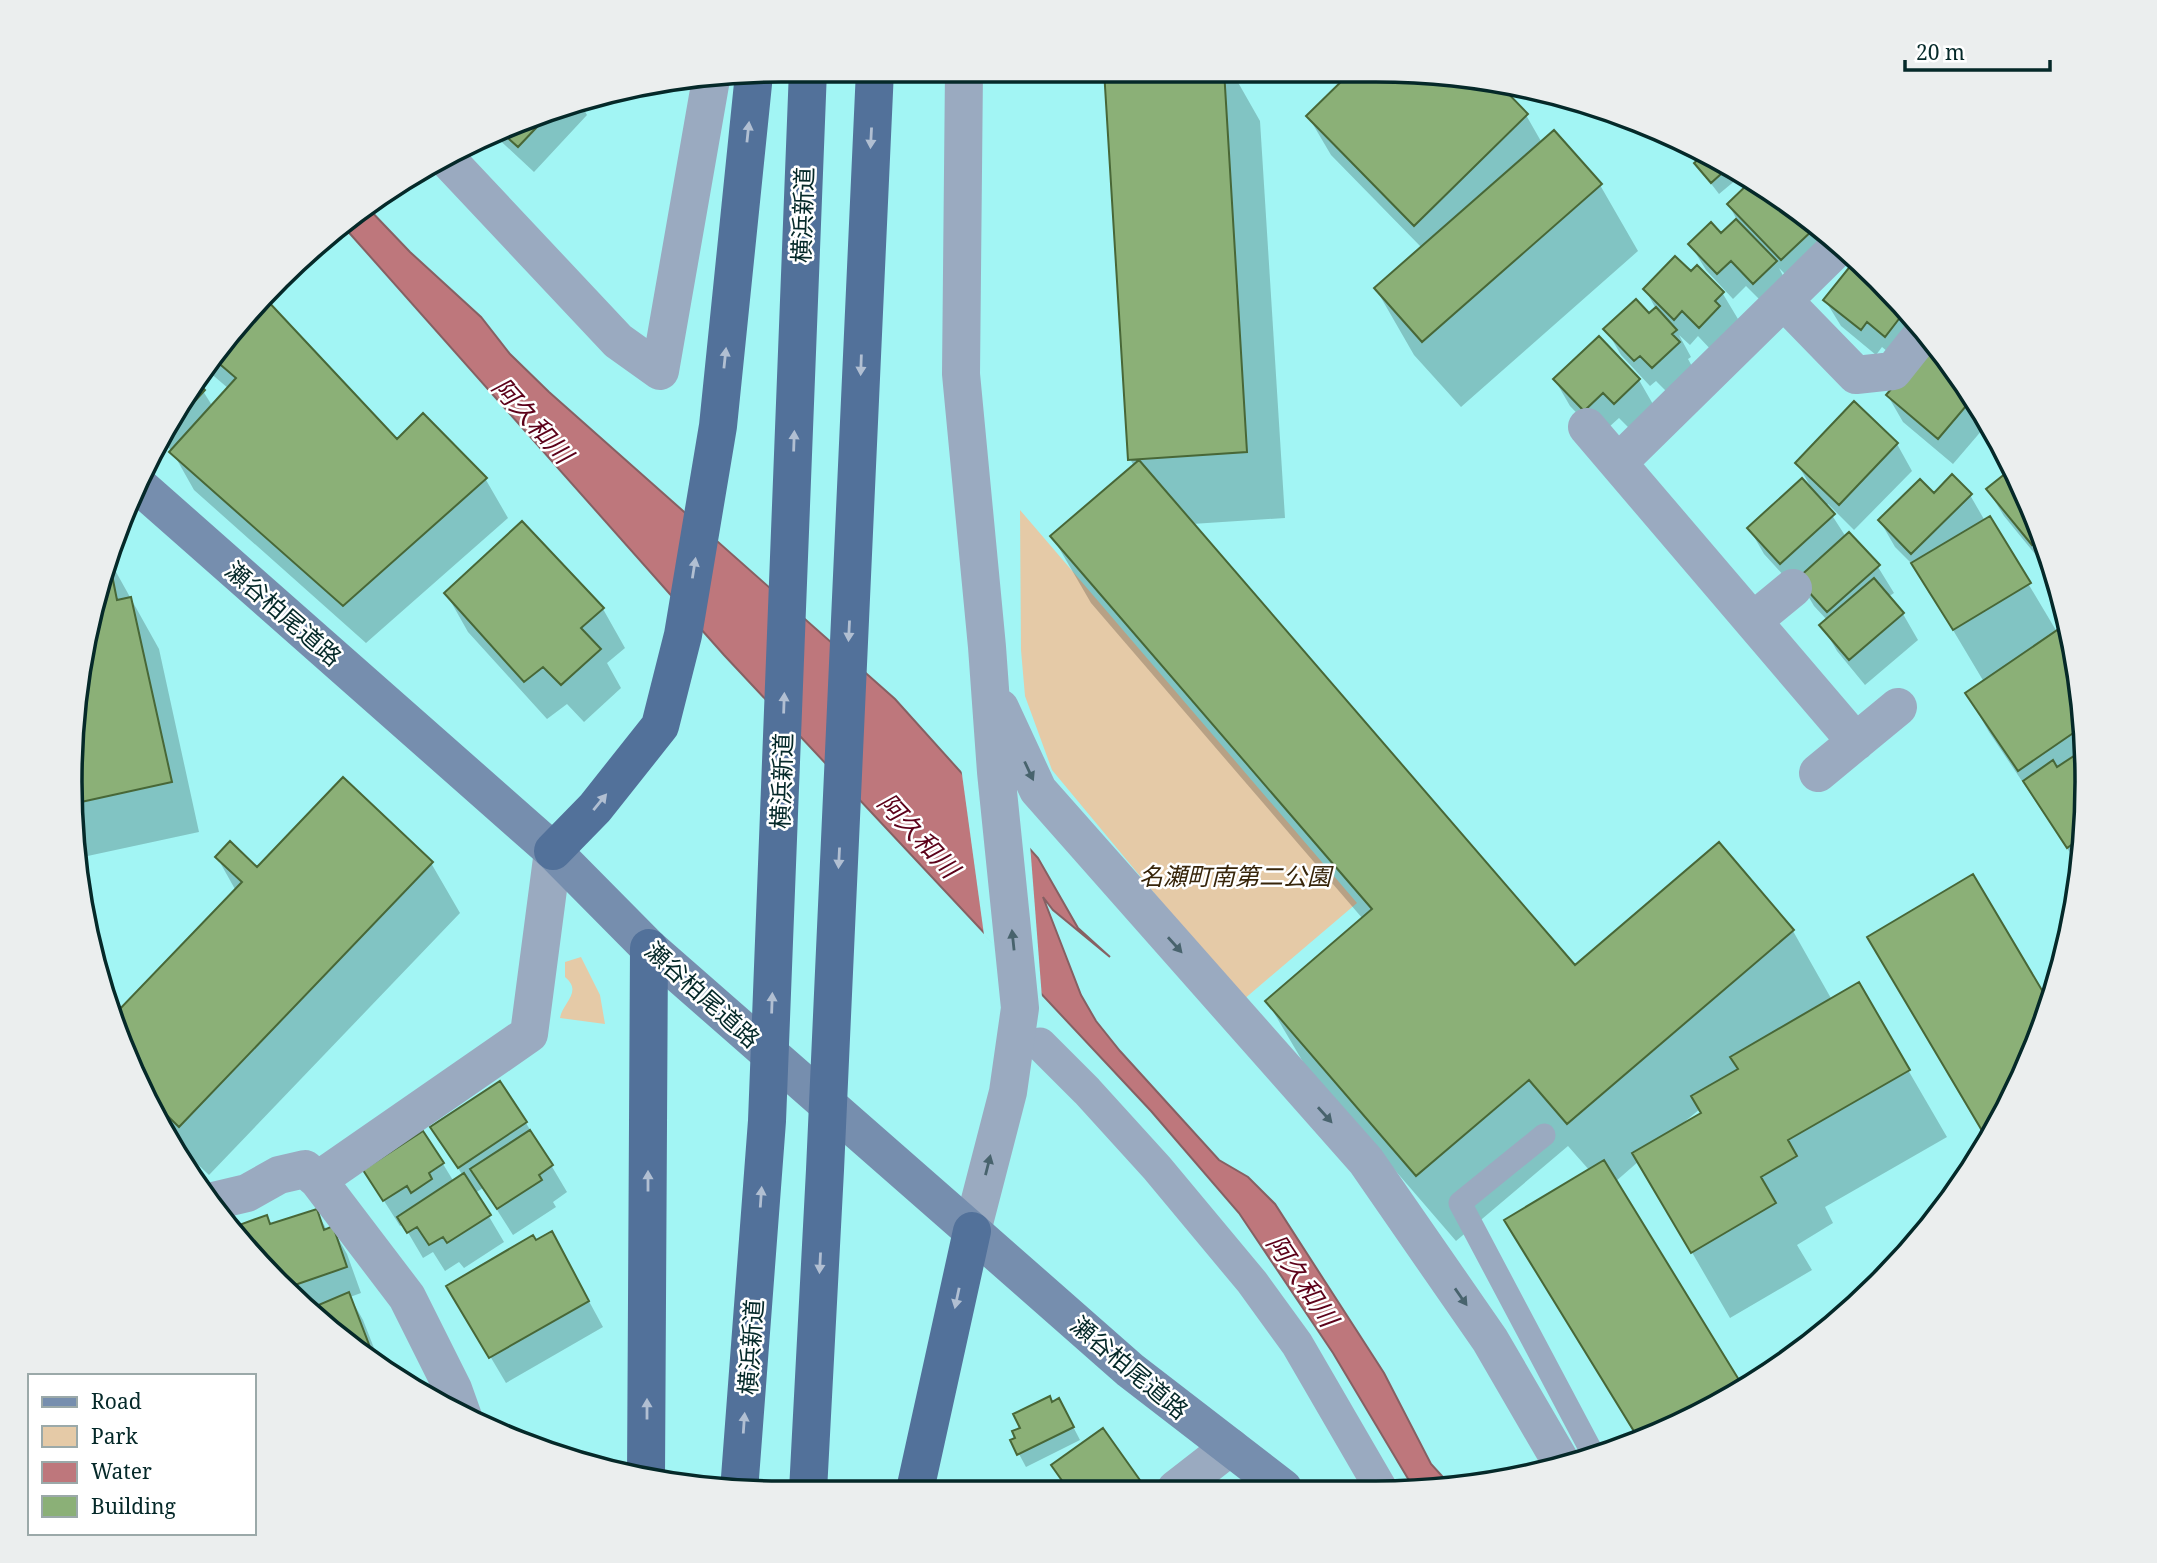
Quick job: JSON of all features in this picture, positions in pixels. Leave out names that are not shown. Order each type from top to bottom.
[{"type":"highway","name":"横浜新道","points":[[739,1479],[767,1121],[808,82]]},
{"type":"highway","points":[[809,1481],[874,82]]},
{"type":"highway","points":[[553,851],[595,808],[660,726],[683,635],[718,426],[753,83]]},
{"type":"highway","points":[[646,1467],[649,948]]},
{"type":"highway","points":[[917,1481],[971,1231]]},
{"type":"main road","name":"瀬谷柏尾道路","points":[[145,491],[553,851],[649,948],[971,1231],[1130,1370],[1274,1481]]},
{"type":"street","points":[[964,82],[961,374],[1020,1008],[1008,1092],[971,1231]]},
{"type":"street","points":[[452,165],[618,341],[660,370],[710,86]]},
{"type":"street","points":[[1618,463],[1833,253]]},
{"type":"street","points":[[1784,300],[1856,374],[1894,372],[1918,341]]},
{"type":"street","points":[[1587,428],[1856,742]]},
{"type":"street","points":[[1753,621],[1793,588]]},
{"type":"street","points":[[990,687],[1038,790],[1366,1161],[1490,1340],[1558,1456]]},
{"type":"street","points":[[1818,773],[1898,707]]},
{"type":"street","points":[[318,1180],[529,1034],[553,851]]},
{"type":"street","points":[[1040,1044],[1157,1168],[1252,1282],[1297,1344],[1376,1481]]},
{"type":"street","points":[[221,1199],[247,1193],[279,1175],[305,1169],[318,1180],[407,1297],[457,1401]]},
{"type":"street","points":[[1186,1481],[1230,1447]]},
{"type":"lane","points":[[1544,1135],[1460,1202],[1589,1447]]},
{"type":"green space","name":"名瀬町南第二公園","points":[[1020,510],[1357,903],[1243,1000],[1052,770],[1025,696],[1021,650]]},
{"type":"green space","points":[[581,957],[600,995],[605,1024],[560,1018],[572,992],[570,982],[565,977],[565,962]]},
{"type":"water","name":"阿久和川","points":[[374,214],[410,252],[481,317],[510,354],[549,392],[895,699],[1038,858],[1078,928],[1110,957],[1053,910],[1043,897],[1081,995],[1096,1021],[1219,1160],[1248,1177],[1275,1204],[1384,1373],[1431,1464],[1443,1477],[1409,1480],[1333,1353],[1239,1213],[1151,1111],[724,655],[349,233]]},
{"type":"pier","points":[[961,767],[1030,844],[1042,998],[984,935]]},
{"type":"building","points":[[1105,82],[1225,82],[1247,452],[1128,460]]},
{"type":"building","points":[[1341,82],[1467,88],[1510,96],[1528,114],[1414,226],[1306,116]]},
{"type":"building","points":[[538,126],[518,147],[508,138]]},
{"type":"building","points":[[1554,130],[1602,184],[1422,342],[1374,288]]},
{"type":"building","points":[[1697,161],[1721,174],[1711,183],[1694,163]]},
{"type":"building","points":[[1744,188],[1809,233],[1781,260],[1727,204]]},
{"type":"building","points":[[1736,219],[1777,261],[1753,284],[1731,261],[1717,274],[1688,244],[1711,222],[1721,233]]},
{"type":"building","points":[[1675,256],[1691,271],[1697,265],[1724,292],[1715,301],[1720,306],[1699,328],[1682,311],[1674,320],[1643,289]]},
{"type":"building","points":[[1849,267],[1899,318],[1885,337],[1867,322],[1861,330],[1823,300]]},
{"type":"building","points":[[1636,299],[1649,313],[1656,307],[1677,330],[1672,334],[1680,342],[1652,368],[1640,356],[1634,361],[1603,329]]},
{"type":"building","points":[[271,304],[397,439],[423,413],[487,478],[343,606],[169,452],[236,378],[221,365]]},
{"type":"building","points":[[1599,336],[1640,379],[1614,404],[1603,393],[1584,411],[1553,379]]},
{"type":"building","points":[[1925,350],[1965,407],[1938,439],[1886,395]]},
{"type":"building","points":[[1854,401],[1898,443],[1839,505],[1795,463]]},
{"type":"building","points":[[1139,460],[1575,965],[1719,842],[1794,930],[1567,1124],[1529,1080],[1416,1176],[1265,1001],[1372,909],[1050,536]]},
{"type":"building","points":[[1952,474],[1972,494],[1911,554],[1878,520],[1920,479],[1934,493]]},
{"type":"building","points":[[2004,474],[2033,544],[2032,545],[1986,489]]},
{"type":"building","points":[[1802,478],[1835,514],[1780,564],[1747,528]]},
{"type":"building","points":[[1990,516],[2031,583],[1953,630],[1911,563]]},
{"type":"building","points":[[522,521],[604,608],[581,628],[601,649],[561,685],[543,667],[524,682],[444,593]]},
{"type":"building","points":[[1849,532],[1880,565],[1827,612],[1797,579]]},
{"type":"building","points":[[113,578],[117,600],[131,597],[172,782],[83,802],[88,690]]},
{"type":"building","points":[[1874,578],[1904,613],[1849,660],[1819,625]]},
{"type":"building","points":[[2058,630],[2069,690],[2073,733],[2018,771],[1965,693]]},
{"type":"building","points":[[2074,756],[2073,827],[2071,845],[2067,848],[2023,781],[2053,760],[2057,767]]},
{"type":"building","points":[[343,777],[433,862],[179,1127],[168,1116],[154,1091],[120,1009],[242,882],[215,857],[230,841],[257,867]]},
{"type":"building","points":[[1973,874],[2042,991],[2022,1049],[1982,1130],[1867,937]]},
{"type":"building","points":[[1859,982],[1910,1070],[1788,1140],[1797,1156],[1761,1177],[1776,1203],[1691,1253],[1632,1153],[1701,1113],[1691,1096],[1738,1069],[1730,1057]]},
{"type":"building","points":[[500,1081],[527,1122],[458,1168],[430,1127]]},
{"type":"building","points":[[530,1130],[553,1165],[539,1175],[542,1180],[497,1209],[470,1169]]},
{"type":"building","points":[[423,1131],[444,1163],[429,1173],[432,1179],[411,1193],[407,1186],[383,1201],[363,1170]]},
{"type":"building","points":[[1604,1160],[1738,1379],[1685,1409],[1634,1431],[1504,1220]]},
{"type":"building","points":[[464,1173],[491,1215],[447,1243],[443,1237],[429,1245],[417,1227],[407,1233],[397,1217]]},
{"type":"building","points":[[317,1209],[324,1230],[333,1226],[347,1267],[296,1285],[241,1224],[267,1215],[270,1224]]},
{"type":"building","points":[[552,1231],[589,1301],[489,1358],[446,1286],[533,1235],[536,1240]]},
{"type":"building","points":[[349,1292],[369,1346],[356,1336],[318,1305]]},
{"type":"building","points":[[1050,1396],[1052,1402],[1059,1398],[1074,1427],[1017,1455],[1010,1440],[1015,1438],[1012,1431],[1020,1428],[1013,1414]]},
{"type":"building","points":[[1103,1428],[1141,1481],[1062,1481],[1051,1465]]}]
